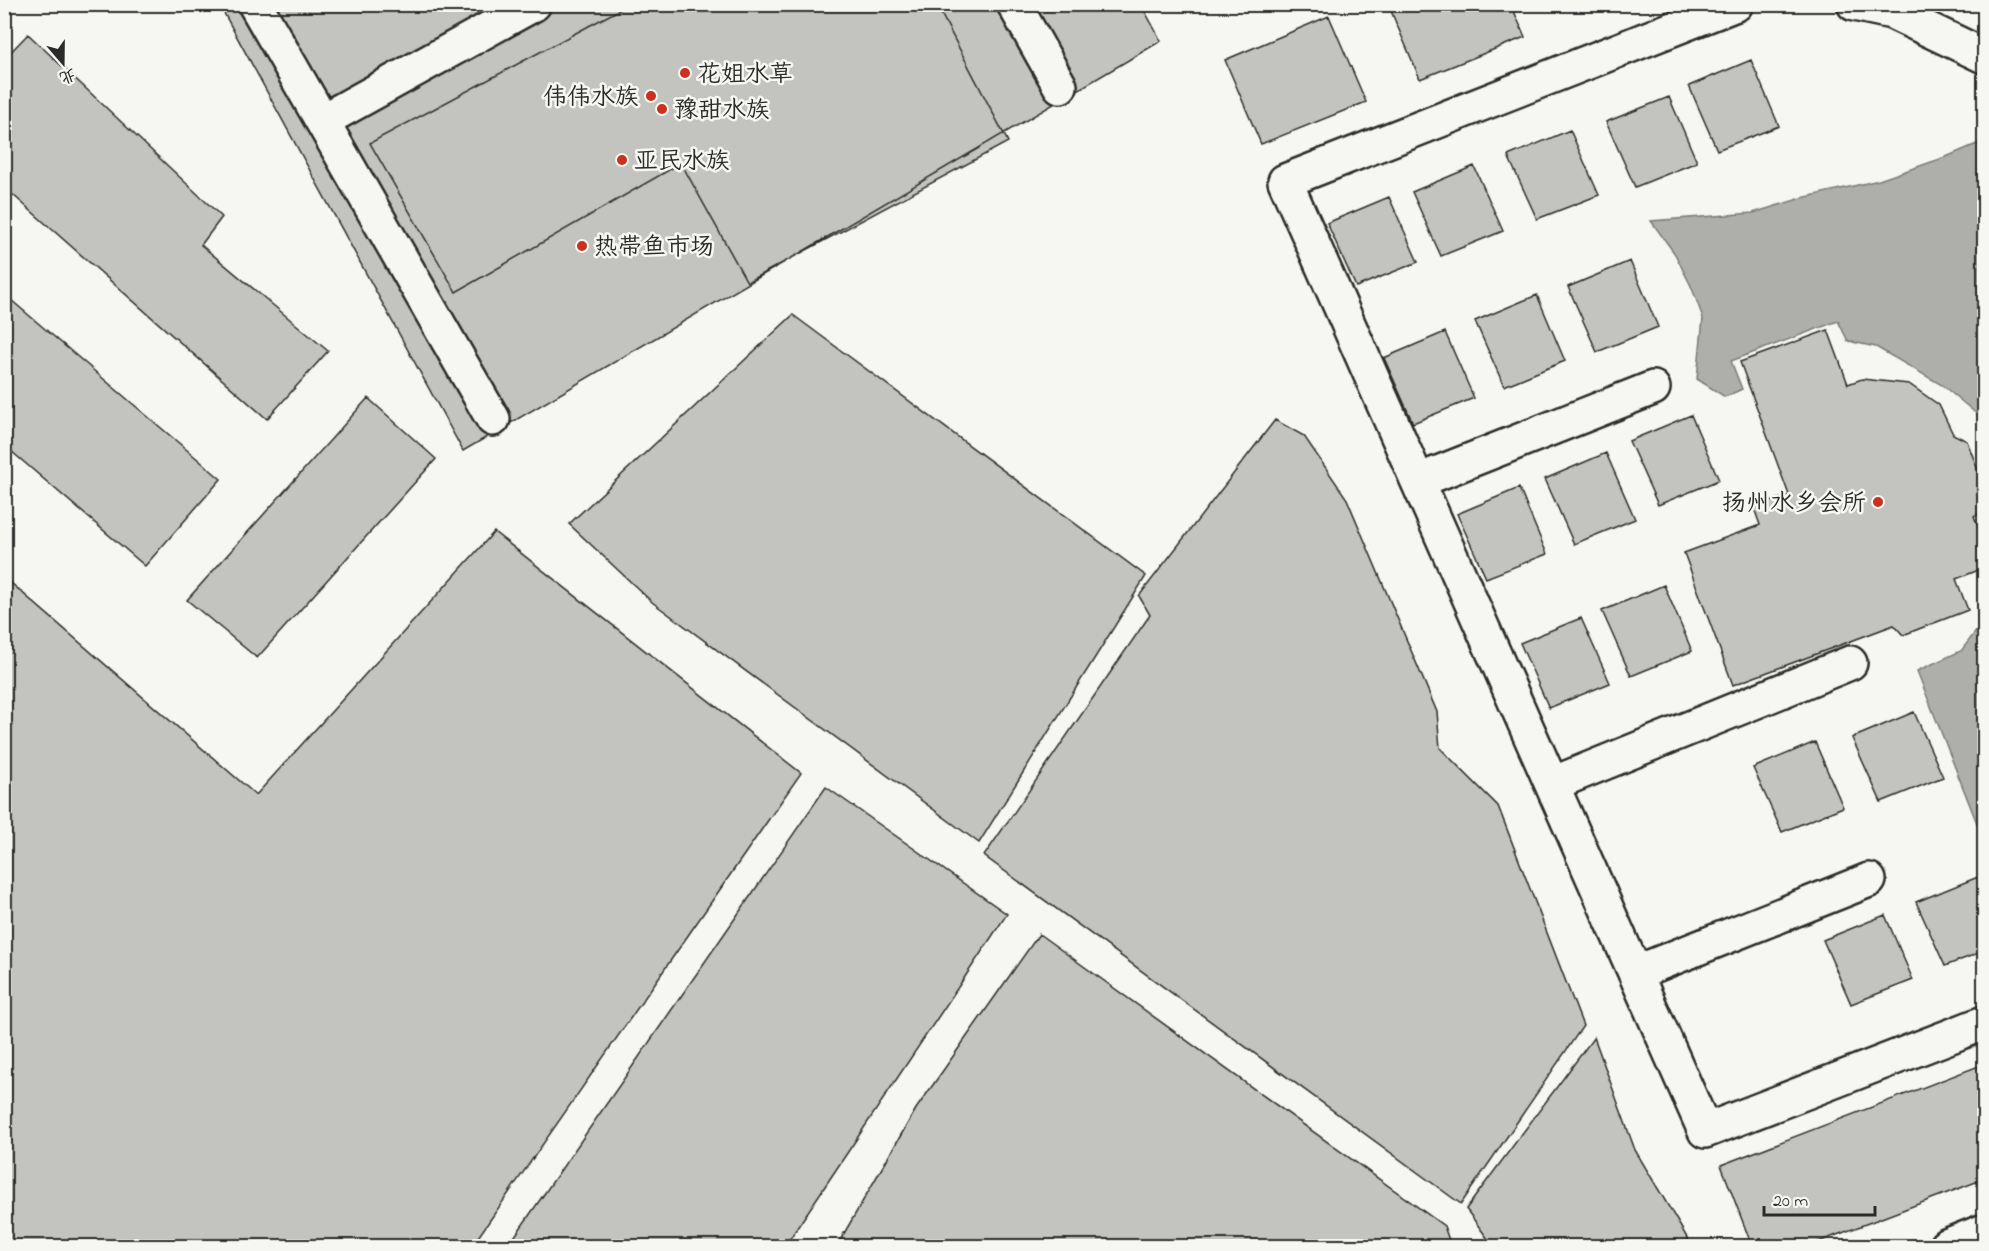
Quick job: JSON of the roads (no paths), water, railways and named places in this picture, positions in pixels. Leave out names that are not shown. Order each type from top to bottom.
[{"type":"street","points":[[322,121],[534,4]]},
{"type":"street","points":[[1014,4],[1060,86]]},
{"type":"street","points":[[1736,4],[1285,181],[1705,1131],[1984,1023]]},
{"type":"street","points":[[1854,4],[1894,8],[1984,57]]},
{"type":"street","points":[[264,8],[322,121],[493,419]]},
{"type":"street","points":[[1418,481],[1653,388]]},
{"type":"street","points":[[1552,784],[1850,663]]},
{"type":"street","points":[[1635,973],[1869,880]]},
{"type":"street","points":[[1946,1246],[1984,1232]]},
{"type":"place","name":"花姐水草","points":[[685,73]]},
{"type":"place","name":"伟伟水族","points":[[651,96]]},
{"type":"place","name":"豫甜水族","points":[[662,109]]},
{"type":"place","name":"亚民水族","points":[[622,160]]},
{"type":"place","name":"热带鱼市场","points":[[582,246]]},
{"type":"place","name":"扬州水乡会所","points":[[1878,502]]}]
